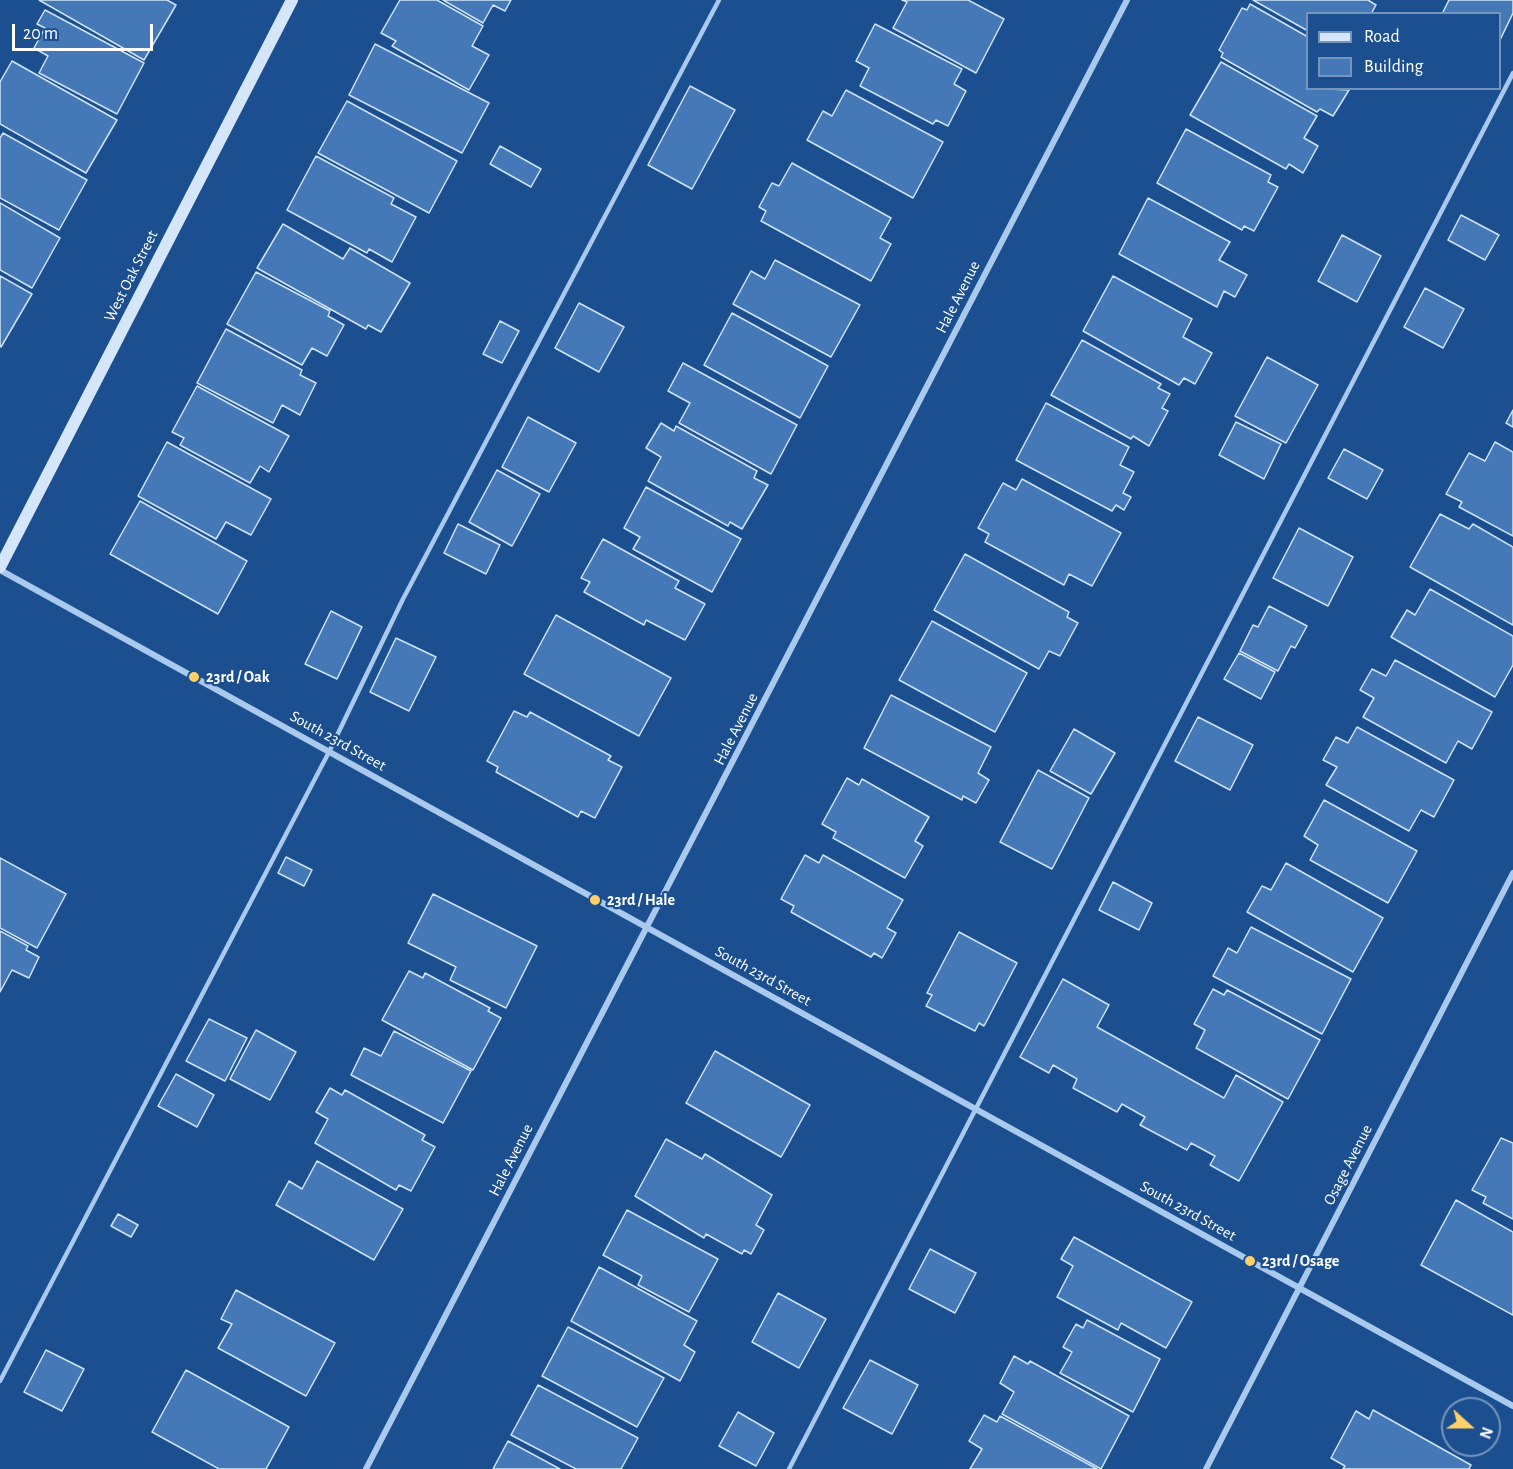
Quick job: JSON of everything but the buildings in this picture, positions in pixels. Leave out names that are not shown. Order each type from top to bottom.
[{"type":"main road","name":"West Oak Street","points":[[0,569],[292,0]]},
{"type":"street","name":"Hale Avenue","points":[[366,1469],[1127,0]]},
{"type":"street","name":"South 23rd Street","points":[[0,569],[1513,1406]]},
{"type":"street","name":"Osage Avenue","points":[[1206,1469],[1513,873]]},
{"type":"lane","points":[[0,1381],[329,752],[403,599],[718,0]]},
{"type":"lane","points":[[789,1469],[1513,73]]},
{"type":"place","name":"23rd / Oak","points":[[194,677]]},
{"type":"place","name":"23rd / Hale","points":[[595,900]]},
{"type":"place","name":"23rd / Osage","points":[[1250,1261]]}]
